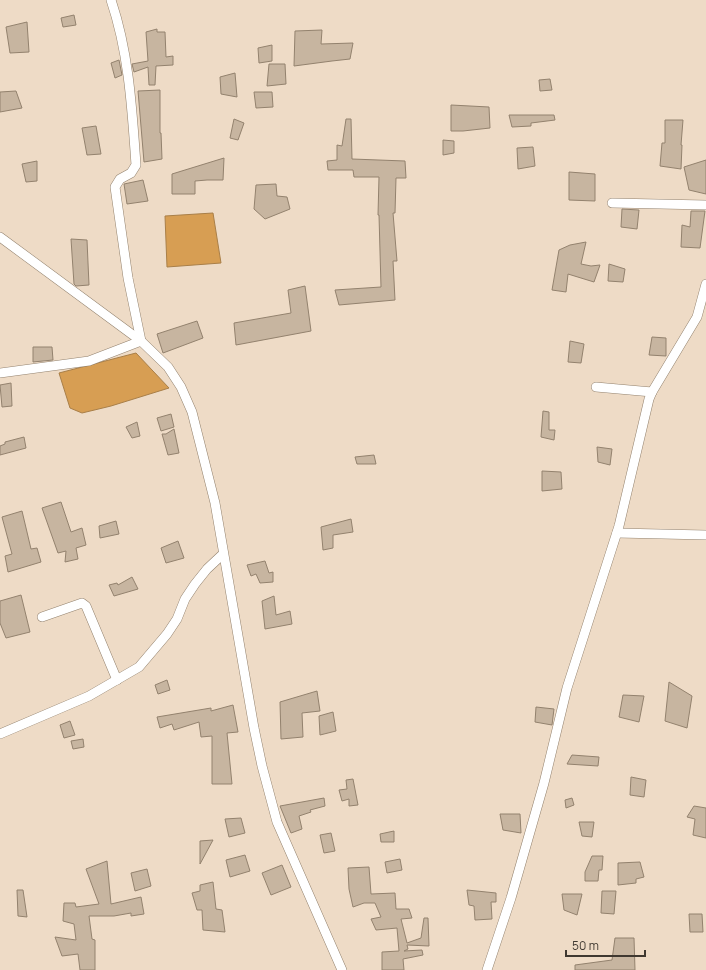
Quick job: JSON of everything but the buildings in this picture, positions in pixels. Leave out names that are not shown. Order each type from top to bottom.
[{"type":"street","points":[[110,0],[117,20],[126,60],[131,98],[136,165],[131,173],[120,179],[115,187],[128,278],[141,341]]},
{"type":"street","points":[[612,203],[706,205]]},
{"type":"street","points":[[0,237],[141,341],[168,367],[181,387],[192,412],[215,503],[254,728],[262,766],[277,822],[342,970]]},
{"type":"street","points":[[487,970],[511,898],[544,783],[567,688],[617,533],[652,392],[702,318],[706,284]]},
{"type":"street","points":[[0,373],[90,361],[141,341]]},
{"type":"street","points":[[596,387],[652,392]]},
{"type":"street","points":[[617,533],[706,535]]},
{"type":"street","points":[[0,734],[89,696],[139,667],[167,634],[177,619],[185,600],[195,584],[207,569],[223,554]]},
{"type":"street","points":[[42,617],[82,603],[86,606],[117,680]]},
{"type":"shaded area","points":[[213,213],[221,263],[167,267],[165,216]]},
{"type":"shaded area","points":[[136,353],[169,388],[111,406],[82,413],[70,408],[59,373]]}]
